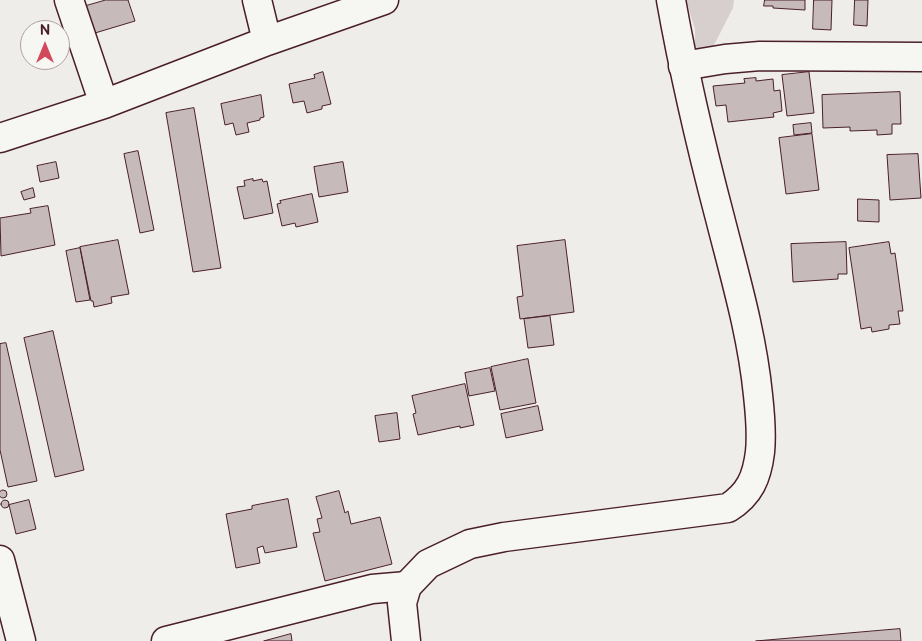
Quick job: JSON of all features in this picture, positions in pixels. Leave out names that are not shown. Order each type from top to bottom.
[{"type":"street","points":[[69,0],[104,104]]},
{"type":"street","points":[[257,0],[267,41]]},
{"type":"street","points":[[406,641],[402,603],[407,586],[428,564],[470,544],[504,537],[728,508],[745,495],[754,480],[760,451],[760,414],[752,346],[743,301],[683,66],[672,0]]},
{"type":"street","points":[[0,138],[104,104],[369,2]]},
{"type":"street","points":[[683,66],[725,59],[760,56],[922,57]]},
{"type":"street","points":[[0,562],[21,641]]},
{"type":"street","points":[[166,641],[372,589],[407,586]]},
{"type":"shaded area","points":[[686,0],[734,0],[733,8],[714,45],[705,52],[695,47],[695,29]]},
{"type":"building","points":[[106,0],[128,0],[135,21],[95,33],[86,6]]},
{"type":"building","points":[[765,0],[805,0],[805,10],[764,6]]},
{"type":"building","points":[[814,0],[832,0],[831,30],[813,29]]},
{"type":"building","points":[[855,0],[868,0],[867,26],[854,25]]},
{"type":"building","points":[[323,72],[331,104],[322,106],[322,109],[307,113],[304,101],[293,103],[289,84],[315,78],[314,75]]},
{"type":"building","points":[[809,72],[814,113],[787,116],[782,75]]},
{"type":"building","points":[[756,78],[756,81],[773,79],[774,91],[780,90],[782,111],[773,113],[774,117],[728,122],[726,105],[716,106],[713,86],[745,83],[744,79]]},
{"type":"building","points":[[900,92],[901,124],[892,124],[892,134],[877,135],[877,130],[850,131],[850,127],[823,128],[822,95]]},
{"type":"building","points":[[261,95],[264,117],[247,123],[249,132],[236,135],[233,123],[225,125],[221,104]]},
{"type":"building","points":[[194,108],[221,268],[193,272],[166,113]]},
{"type":"building","points":[[811,123],[812,133],[794,135],[793,125]]},
{"type":"building","points":[[812,134],[819,190],[786,194],[779,138]]},
{"type":"building","points":[[138,151],[154,230],[140,233],[124,154]]},
{"type":"building","points":[[918,154],[921,198],[890,200],[887,155]]},
{"type":"building","points":[[56,162],[59,178],[40,182],[37,166]]},
{"type":"building","points":[[343,162],[348,192],[319,197],[314,167]]},
{"type":"building","points":[[253,179],[253,181],[262,179],[263,182],[267,181],[273,213],[244,219],[237,187],[245,186],[244,181]]},
{"type":"building","points":[[33,188],[35,197],[24,200],[21,192]]},
{"type":"building","points":[[312,194],[318,222],[296,227],[295,223],[282,226],[277,204],[281,203],[280,201]]},
{"type":"building","points":[[858,199],[879,200],[879,222],[858,221]]},
{"type":"building","points":[[48,206],[55,245],[1,256],[0,218],[31,213],[30,209]]},
{"type":"building","points":[[118,240],[129,294],[111,297],[112,303],[94,307],[93,301],[91,301],[80,247]]},
{"type":"building","points":[[565,240],[574,312],[520,319],[517,297],[523,296],[517,246]]},
{"type":"building","points":[[846,242],[847,274],[838,274],[838,279],[793,282],[791,244]]},
{"type":"building","points":[[889,242],[891,254],[895,253],[903,311],[898,311],[900,324],[889,325],[889,329],[872,332],[871,327],[861,329],[849,248]]},
{"type":"building","points":[[80,248],[90,300],[76,302],[66,251]]},
{"type":"building","points":[[550,316],[554,345],[528,348],[524,319]]},
{"type":"building","points":[[53,331],[84,470],[55,477],[24,338]]},
{"type":"building","points":[[6,343],[37,481],[8,487],[0,450],[0,344]]},
{"type":"building","points":[[528,359],[536,403],[500,410],[491,367]]},
{"type":"building","points":[[490,368],[495,391],[469,396],[465,373]]},
{"type":"building","points":[[465,384],[474,425],[418,435],[413,414],[416,413],[412,396]]},
{"type":"building","points":[[538,406],[543,430],[506,438],[501,414]]},
{"type":"building","points":[[397,413],[400,439],[379,442],[375,416]]},
{"type":"building","points":[[3,490],[7,494],[3,498],[-1,494]]},
{"type":"building","points":[[339,491],[345,513],[348,511],[351,524],[380,517],[392,564],[325,581],[313,533],[320,532],[317,519],[322,518],[316,497]]},
{"type":"building","points":[[288,499],[297,547],[265,553],[263,546],[257,548],[260,563],[236,568],[226,514],[252,509],[252,506]]},
{"type":"building","points":[[5,500],[9,504],[5,508],[1,504]]},
{"type":"building","points":[[29,500],[36,529],[16,534],[9,505]]},
{"type":"building","points":[[900,629],[901,641],[756,641]]},
{"type":"building","points":[[291,634],[292,641],[264,641]]}]
